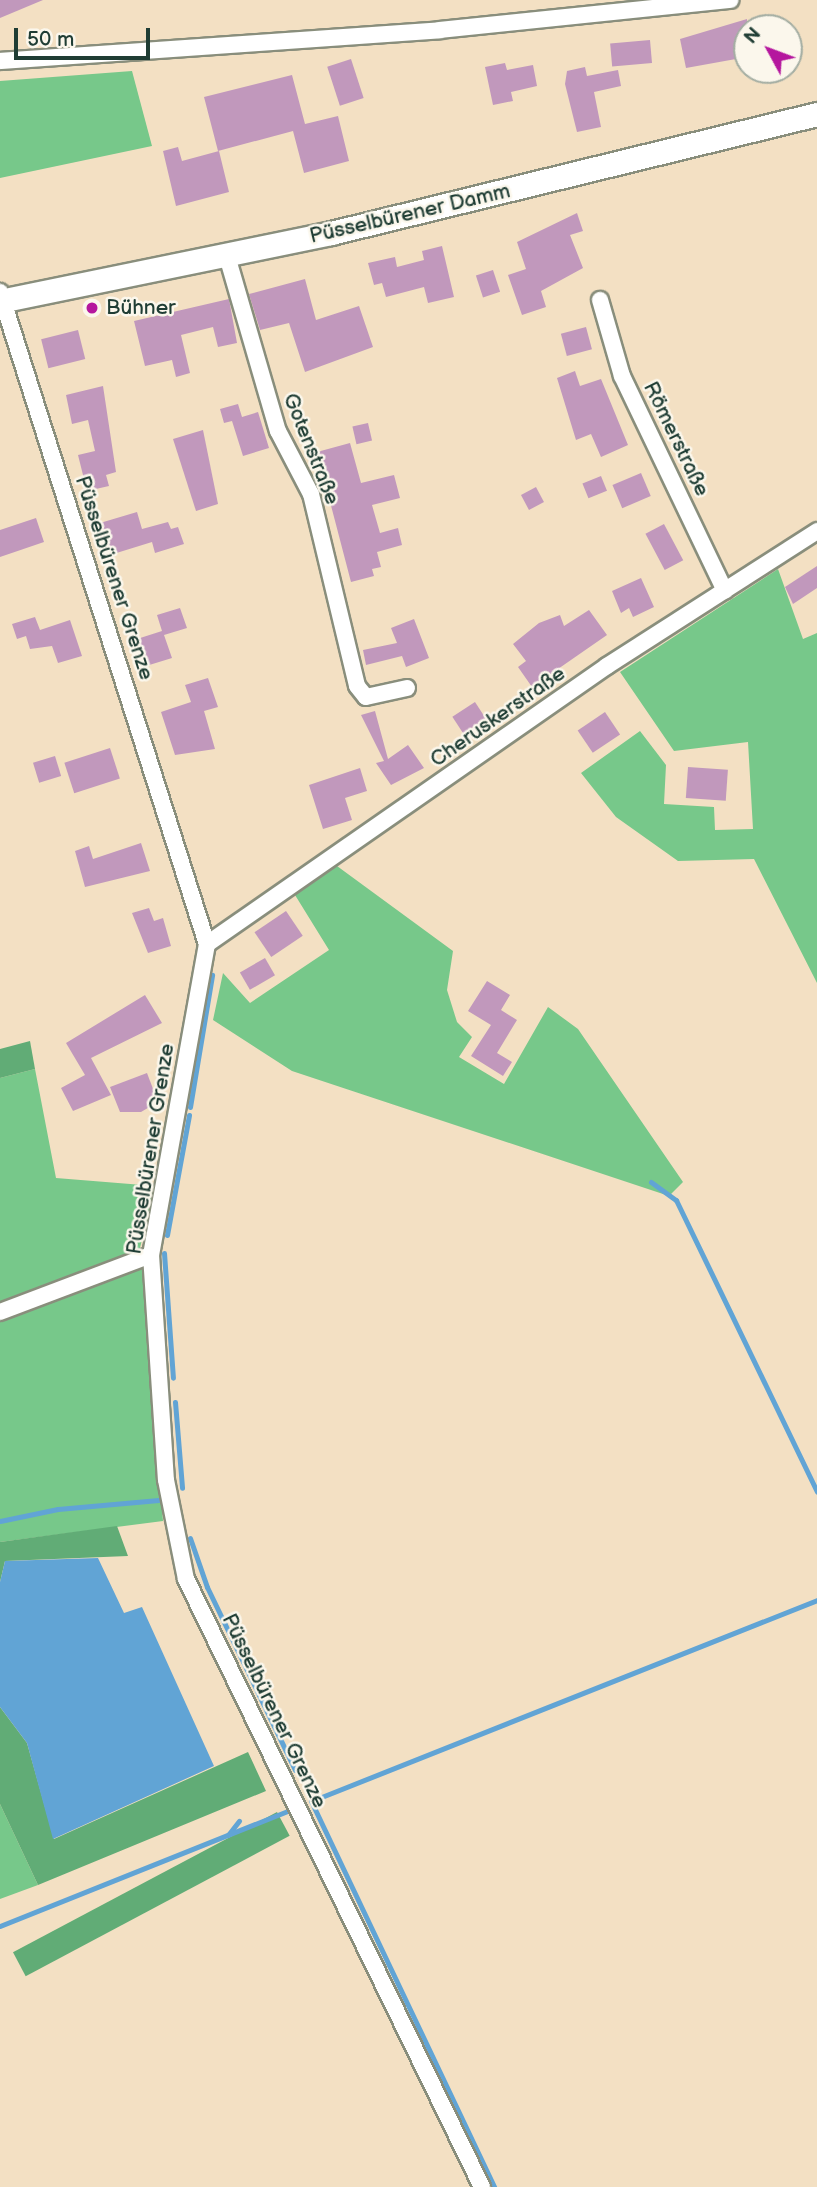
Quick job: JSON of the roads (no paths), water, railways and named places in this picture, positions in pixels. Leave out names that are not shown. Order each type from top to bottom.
[{"type":"main road","name":"Püsselbürener Damm","points":[[1,297],[227,256],[817,114]]},
{"type":"street","points":[[0,61],[440,30],[666,3],[730,0]]},
{"type":"street","name":"Gotenstraße","points":[[227,256],[278,431],[311,494],[357,686],[366,698],[407,688]]},
{"type":"street","name":"Püsselbürener Grenze","points":[[1,297],[207,944],[151,1255],[166,1480],[186,1579],[482,2187]]},
{"type":"street","name":"Römerstraße","points":[[600,300],[622,376],[725,591]]},
{"type":"street","name":"Cheruskerstraße","points":[[207,944],[817,531]]},
{"type":"street","points":[[0,1312],[151,1255]]},
{"type":"water","points":[[98,1558],[124,1613],[142,1607],[214,1766],[53,1839],[27,1743],[0,1707],[0,1582],[5,1561]]},
{"type":"waterway","points":[[190,1107],[212,975]]},
{"type":"waterway","points":[[167,1235],[189,1115]]},
{"type":"waterway","points":[[651,1182],[676,1200],[817,1492]]},
{"type":"waterway","points":[[164,1253],[173,1378]]},
{"type":"waterway","points":[[175,1402],[182,1488]]},
{"type":"waterway","points":[[0,1521],[58,1509],[159,1500]]},
{"type":"waterway","points":[[190,1538],[207,1587],[295,1770]]},
{"type":"waterway","points":[[319,1798],[817,1600]]},
{"type":"waterway","points":[[311,1801],[494,2187]]},
{"type":"waterway","points":[[0,1926],[287,1811]]},
{"type":"waterway","points":[[228,1835],[239,1821]]},
{"type":"place","name":"Bühner","points":[[92,308]]}]
